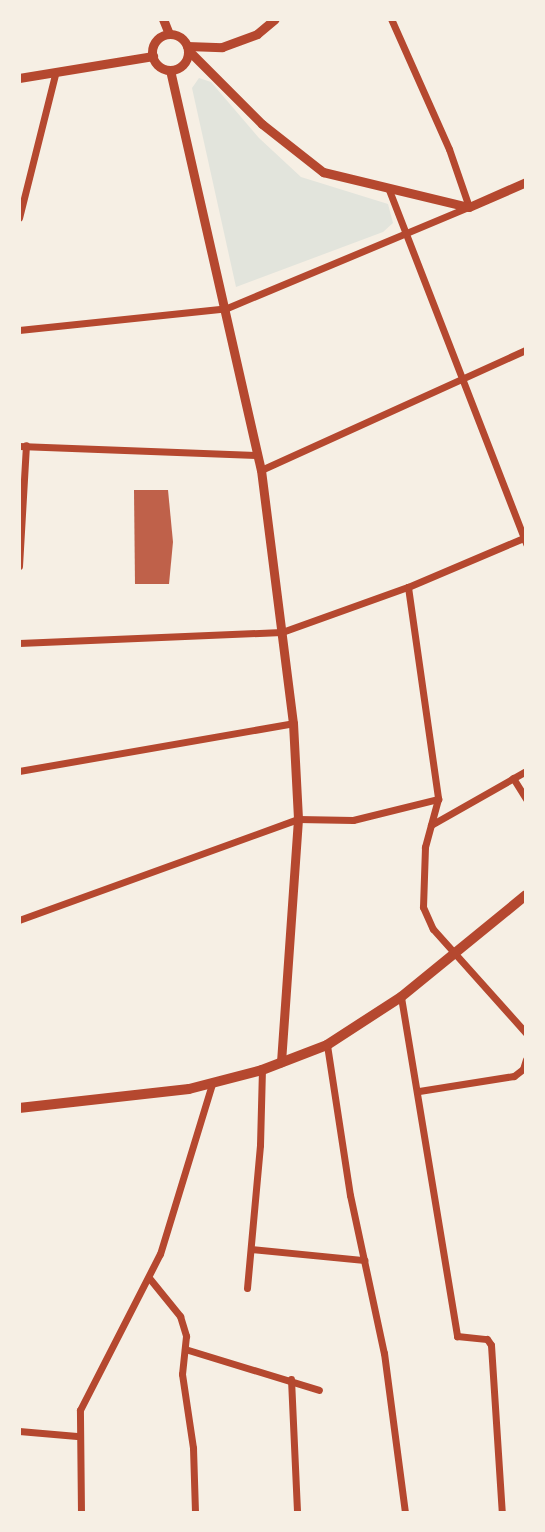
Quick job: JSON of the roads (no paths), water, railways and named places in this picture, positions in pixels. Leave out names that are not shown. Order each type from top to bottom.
[{"type":"main road","points":[[19,1108],[147,1096],[212,1084],[262,1070],[327,1045],[401,997],[526,895]]},
{"type":"street","points":[[163,19],[169,34]]},
{"type":"street","points":[[188,48],[222,47],[257,34],[275,19]]},
{"type":"street","points":[[391,19],[449,149],[469,207]]},
{"type":"street","points":[[188,48],[186,62],[170,70],[159,66],[153,56],[154,44],[169,34],[180,37],[302,160],[323,172],[389,190],[469,207]]},
{"type":"street","points":[[19,78],[55,75],[153,56]]},
{"type":"street","points":[[170,70],[261,470],[293,723],[298,819],[281,1062]]},
{"type":"street","points":[[19,218],[55,75]]},
{"type":"street","points":[[19,330],[226,308],[408,236],[526,182]]},
{"type":"street","points":[[19,643],[282,632],[408,587],[525,539],[389,190]]},
{"type":"street","points":[[261,470],[526,350]]},
{"type":"street","points":[[19,566],[23,446],[258,455]]},
{"type":"street","points":[[408,587],[438,799],[430,825],[423,907],[433,929],[526,1033]]},
{"type":"street","points":[[19,771],[293,723]]},
{"type":"street","points":[[430,825],[526,771]]},
{"type":"street","points":[[513,778],[526,799]]},
{"type":"street","points":[[19,920],[298,819],[353,820],[438,799]]},
{"type":"street","points":[[401,997],[419,1091],[457,1336],[487,1339],[491,1345],[500,1512]]},
{"type":"street","points":[[327,1045],[364,1260],[384,1353],[405,1513]]},
{"type":"street","points":[[419,1091],[514,1076],[523,1069],[526,1059]]},
{"type":"street","points":[[247,1289],[262,1070]]},
{"type":"street","points":[[81,1513],[77,1436],[83,1398],[150,1279],[172,1224],[212,1084]]},
{"type":"street","points":[[251,1249],[364,1260]]},
{"type":"street","points":[[150,1279],[180,1316],[185,1349],[182,1374],[193,1448],[195,1513]]},
{"type":"street","points":[[185,1349],[319,1390]]},
{"type":"street","points":[[291,1380],[297,1513]]},
{"type":"street","points":[[19,1431],[77,1436]]}]
